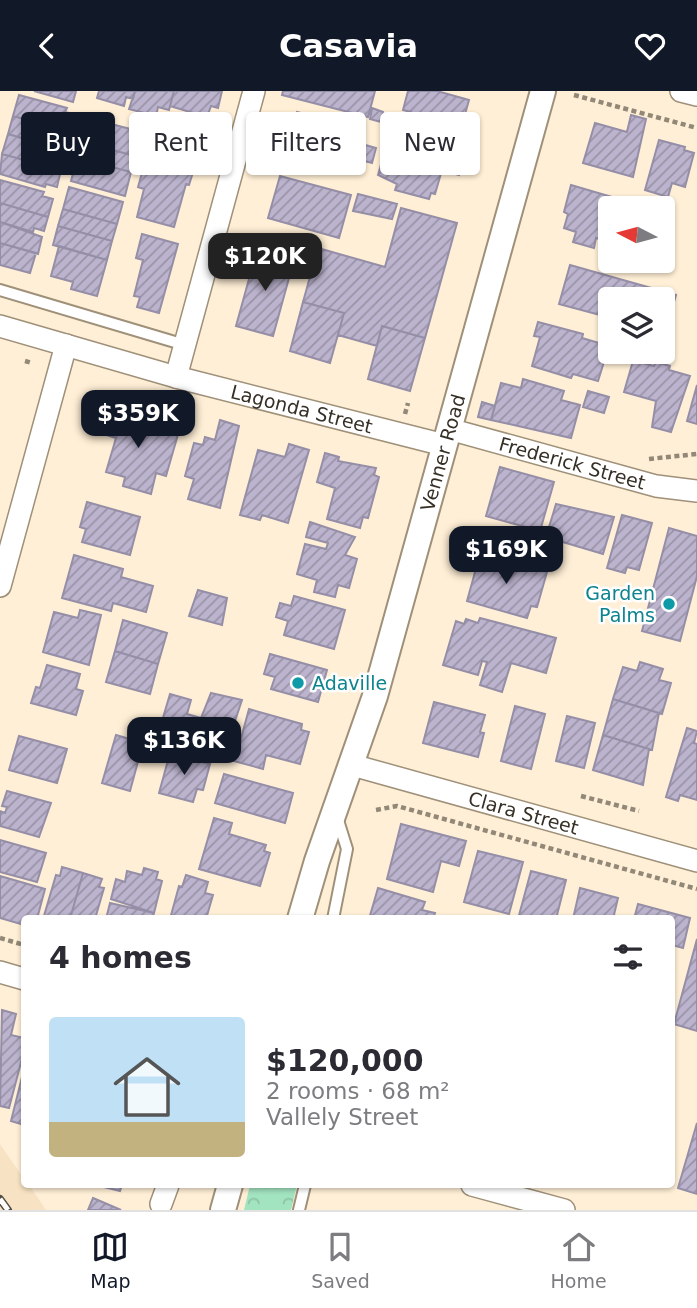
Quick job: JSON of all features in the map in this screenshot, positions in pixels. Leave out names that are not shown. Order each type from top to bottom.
[{"type":"street","points":[[176,377],[254,91]]},
{"type":"street","name":"Venner Road","points":[[301,915],[375,696],[543,91]]},
{"type":"street","points":[[681,91],[697,95]]},
{"type":"street","name":"Lagonda Street","points":[[0,326],[176,377],[447,437]]},
{"type":"street","points":[[0,586],[66,345]]},
{"type":"street","name":"Frederick Street","points":[[447,437],[656,486],[697,491]]},
{"type":"street","name":"Clara Street","points":[[352,765],[697,861]]},
{"type":"street","points":[[0,972],[21,978]]},
{"type":"street","points":[[223,1210],[229,1188]]},
{"type":"street","points":[[483,1188],[564,1210]]},
{"type":"lane","points":[[0,290],[186,345]]},
{"type":"lane","points":[[334,915],[347,849],[335,811]]},
{"type":"lane","points":[[299,1210],[304,1188]]},
{"type":"path","points":[[574,95],[697,128]]},
{"type":"path","points":[[25,361],[32,363]]},
{"type":"path","points":[[405,415],[408,403]]},
{"type":"path","points":[[581,796],[639,811]]},
{"type":"path","points":[[376,810],[397,806],[697,889]]},
{"type":"path","points":[[0,938],[21,944]]},
{"type":"shaded area","points":[[0,1144],[21,1175],[21,1188],[31,1188],[46,1210],[0,1210]]},
{"type":"green space","points":[[249,1188],[296,1188],[291,1210],[244,1210]]},
{"type":"building","points":[[34,91],[76,91],[73,102]]},
{"type":"building","points":[[99,91],[135,91],[133,99],[126,97],[124,106],[97,98]]},
{"type":"building","points":[[135,91],[174,91],[169,110],[158,107],[157,112],[129,109]]},
{"type":"building","points":[[174,91],[222,91],[218,108],[211,106],[209,112],[190,112],[170,106]]},
{"type":"building","points":[[283,91],[375,91],[368,117],[366,112],[348,112],[282,95]]},
{"type":"building","points":[[408,91],[437,91],[469,100],[466,112],[403,110]]},
{"type":"building","points":[[19,95],[67,108],[65,112],[21,112],[21,118],[13,116]]},
{"type":"building","points":[[372,108],[383,112],[380,112],[380,122],[370,119]]},
{"type":"building","points":[[631,115],[646,119],[633,177],[583,163],[595,123],[627,132]]},
{"type":"building","points":[[13,116],[21,118],[21,138],[8,134]]},
{"type":"building","points":[[115,125],[129,129],[129,154],[115,151]]},
{"type":"building","points":[[8,134],[21,138],[21,159],[2,154]]},
{"type":"building","points":[[659,140],[685,147],[684,150],[694,153],[685,187],[672,183],[668,196],[645,190]]},
{"type":"building","points":[[366,145],[376,148],[372,163],[366,161]]},
{"type":"building","points":[[115,151],[129,154],[129,171],[115,168]]},
{"type":"building","points":[[2,154],[21,159],[21,175],[60,175],[57,187],[46,184],[45,187],[0,174]]},
{"type":"building","points":[[115,168],[129,171],[130,175],[125,196],[71,181],[73,175],[115,175]]},
{"type":"building","points":[[380,168],[380,175],[441,175],[435,194],[431,193],[429,199],[395,190],[397,184],[378,175]]},
{"type":"building","points":[[141,175],[192,175],[189,185],[186,184],[174,227],[137,217],[144,189],[138,187]]},
{"type":"building","points":[[280,176],[351,195],[339,238],[268,218]]},
{"type":"building","points":[[0,180],[44,192],[42,196],[53,199],[48,217],[0,203]]},
{"type":"building","points":[[571,185],[608,196],[598,196],[598,239],[594,248],[573,242],[576,232],[564,228],[568,214],[564,212]]},
{"type":"building","points":[[69,187],[123,202],[117,224],[63,209]]},
{"type":"building","points":[[358,194],[397,204],[392,219],[353,211]]},
{"type":"building","points":[[0,203],[48,217],[44,231],[34,228],[33,232],[0,222]]},
{"type":"building","points":[[401,208],[457,223],[425,338],[382,326],[377,346],[338,335],[344,313],[303,302],[318,248],[385,267]]},
{"type":"building","points":[[63,209],[117,224],[112,241],[58,226]]},
{"type":"building","points":[[0,222],[42,237],[38,254],[0,243]]},
{"type":"building","points":[[58,226],[112,241],[107,260],[53,245]]},
{"type":"building","points":[[142,234],[178,244],[159,313],[137,307],[140,297],[134,296],[143,260],[136,258]]},
{"type":"building","points":[[0,243],[36,253],[30,273],[0,265]]},
{"type":"building","points":[[59,246],[107,260],[97,296],[71,289],[73,282],[51,276]]},
{"type":"building","points":[[257,250],[294,260],[273,336],[236,326]]},
{"type":"building","points":[[570,265],[648,287],[598,287],[598,314],[559,304]]},
{"type":"building","points":[[303,302],[344,313],[330,363],[290,351]]},
{"type":"building","points":[[538,322],[583,334],[582,338],[598,343],[598,364],[603,364],[598,381],[573,374],[571,378],[532,366],[540,337],[534,336]]},
{"type":"building","points":[[382,326],[425,338],[410,391],[368,379]]},
{"type":"building","points":[[632,364],[663,364],[670,366],[669,370],[690,376],[671,432],[652,427],[656,401],[624,392]]},
{"type":"building","points":[[523,379],[564,391],[561,400],[580,405],[571,438],[491,420],[501,383],[521,388]]},
{"type":"building","points":[[697,385],[697,424],[687,421]]},
{"type":"building","points":[[588,391],[609,397],[604,413],[583,407]]},
{"type":"building","points":[[482,402],[495,406],[491,420],[478,417]]},
{"type":"building","points":[[102,411],[179,431],[166,476],[156,473],[151,494],[123,486],[125,477],[106,472],[116,438],[97,432]]},
{"type":"building","points":[[220,420],[239,426],[220,508],[188,499],[194,479],[185,476],[194,443],[203,445],[205,437],[215,440]]},
{"type":"building","points":[[289,444],[309,450],[288,523],[262,515],[260,520],[240,515],[258,450],[285,457]]},
{"type":"building","points":[[325,453],[339,457],[338,461],[376,468],[374,475],[379,477],[368,518],[363,517],[360,528],[327,519],[335,488],[317,482]]},
{"type":"building","points":[[500,467],[554,482],[540,531],[486,516]]},
{"type":"building","points":[[87,502],[140,517],[130,555],[82,542],[86,529],[80,527]]},
{"type":"building","points":[[556,504],[614,517],[603,554],[546,537]]},
{"type":"building","points":[[622,515],[652,523],[639,570],[627,567],[625,573],[607,568]]},
{"type":"building","points":[[310,522],[355,537],[345,555],[357,559],[349,588],[338,585],[335,597],[314,592],[317,580],[297,574],[305,544],[326,549],[328,543],[306,537]]},
{"type":"building","name":"Garden Palms","points":[[669,528],[697,536],[697,576],[680,641],[642,631]]},
{"type":"building","points":[[480,554],[547,572],[537,607],[531,606],[527,618],[467,601]]},
{"type":"building","points":[[74,555],[123,569],[121,577],[153,586],[146,612],[113,603],[111,611],[62,598]]},
{"type":"building","points":[[198,590],[227,598],[222,625],[189,616]]},
{"type":"building","points":[[294,596],[345,610],[334,649],[284,635],[288,621],[276,617],[280,603],[291,606]]},
{"type":"building","points":[[80,610],[101,615],[89,665],[43,652],[54,612],[78,618]]},
{"type":"building","points":[[480,618],[556,638],[546,673],[511,663],[502,692],[480,685],[487,662],[482,661],[478,675],[443,665],[456,621],[464,624],[466,619],[478,623]]},
{"type":"building","points":[[123,620],[167,633],[158,664],[115,651]]},
{"type":"building","points":[[115,651],[158,664],[150,694],[106,682]]},
{"type":"building","name":"Adaville","points":[[270,654],[327,670],[318,702],[271,689],[275,677],[264,674]]},
{"type":"building","points":[[640,662],[663,669],[659,680],[671,683],[662,714],[613,699],[623,667],[637,671]]},
{"type":"building","points":[[47,665],[80,674],[76,689],[83,691],[76,715],[31,703],[36,687],[40,688]]},
{"type":"building","points":[[211,693],[242,700],[229,739],[240,742],[249,709],[302,724],[301,730],[309,732],[300,764],[266,755],[263,769],[201,752],[204,743],[187,738],[190,729],[185,728],[180,745],[157,738],[170,694],[191,700],[187,714],[201,718]]},
{"type":"building","points":[[613,699],[659,713],[652,750],[603,735]]},
{"type":"building","points":[[434,702],[485,715],[480,732],[484,733],[478,757],[423,743]]},
{"type":"building","points":[[515,706],[545,714],[531,769],[501,761]]},
{"type":"building","points":[[567,716],[595,723],[584,768],[556,761]]},
{"type":"building","points":[[687,728],[697,731],[694,743],[697,744],[697,800],[680,795],[678,801],[666,797]]},
{"type":"building","points":[[116,735],[143,743],[130,791],[102,783]]},
{"type":"building","points":[[603,735],[649,749],[643,785],[593,770]]},
{"type":"building","points":[[19,736],[67,749],[57,783],[9,770]]},
{"type":"building","points":[[170,753],[210,764],[203,790],[197,789],[193,802],[159,793]]},
{"type":"building","points":[[224,774],[293,793],[285,823],[215,803]]},
{"type":"building","points":[[7,791],[51,803],[39,837],[0,826],[0,811],[5,813],[7,807],[2,806]]},
{"type":"building","points":[[214,818],[232,823],[229,834],[266,845],[264,851],[270,853],[260,886],[199,869]]},
{"type":"building","points":[[401,824],[466,841],[459,866],[441,861],[433,892],[387,879]]},
{"type":"building","points":[[0,840],[46,853],[37,882],[0,872]]},
{"type":"building","points":[[478,851],[523,862],[509,914],[464,902]]},
{"type":"building","points":[[62,867],[83,873],[71,915],[44,915],[56,875],[60,876]]},
{"type":"building","points":[[144,868],[158,872],[156,879],[162,881],[154,913],[111,899],[116,879],[125,882],[127,871],[142,875]]},
{"type":"building","points":[[531,871],[566,880],[557,915],[519,915]]},
{"type":"building","points":[[83,873],[102,879],[99,887],[104,888],[96,915],[71,915]]},
{"type":"building","points":[[186,875],[208,882],[205,893],[213,895],[207,915],[171,915],[179,886],[182,887]]},
{"type":"building","points":[[0,876],[45,889],[38,915],[21,915],[21,924],[0,918]]},
{"type":"building","points":[[378,888],[425,902],[422,910],[435,913],[434,915],[370,915]]},
{"type":"building","points":[[580,888],[618,898],[614,915],[574,915]]},
{"type":"building","points":[[110,903],[154,913],[153,915],[107,915]]},
{"type":"building","points":[[638,904],[690,918],[683,948],[675,946],[675,915],[635,915]]},
{"type":"building","points":[[697,939],[697,1031],[675,1024]]},
{"type":"building","points":[[2,1010],[16,1014],[11,1035],[21,1037],[21,1062],[9,1108],[0,1106]]},
{"type":"building","points":[[21,1081],[21,1124],[11,1121]]},
{"type":"building","points":[[697,1123],[697,1194],[678,1188]]},
{"type":"building","points":[[93,1198],[121,1210],[88,1210]]},
{"type":"railway","points":[[0,1199],[8,1210]]},
{"type":"place","name":"Garden Palms","points":[[669,604]]},
{"type":"place","name":"Adaville","points":[[298,683]]}]
